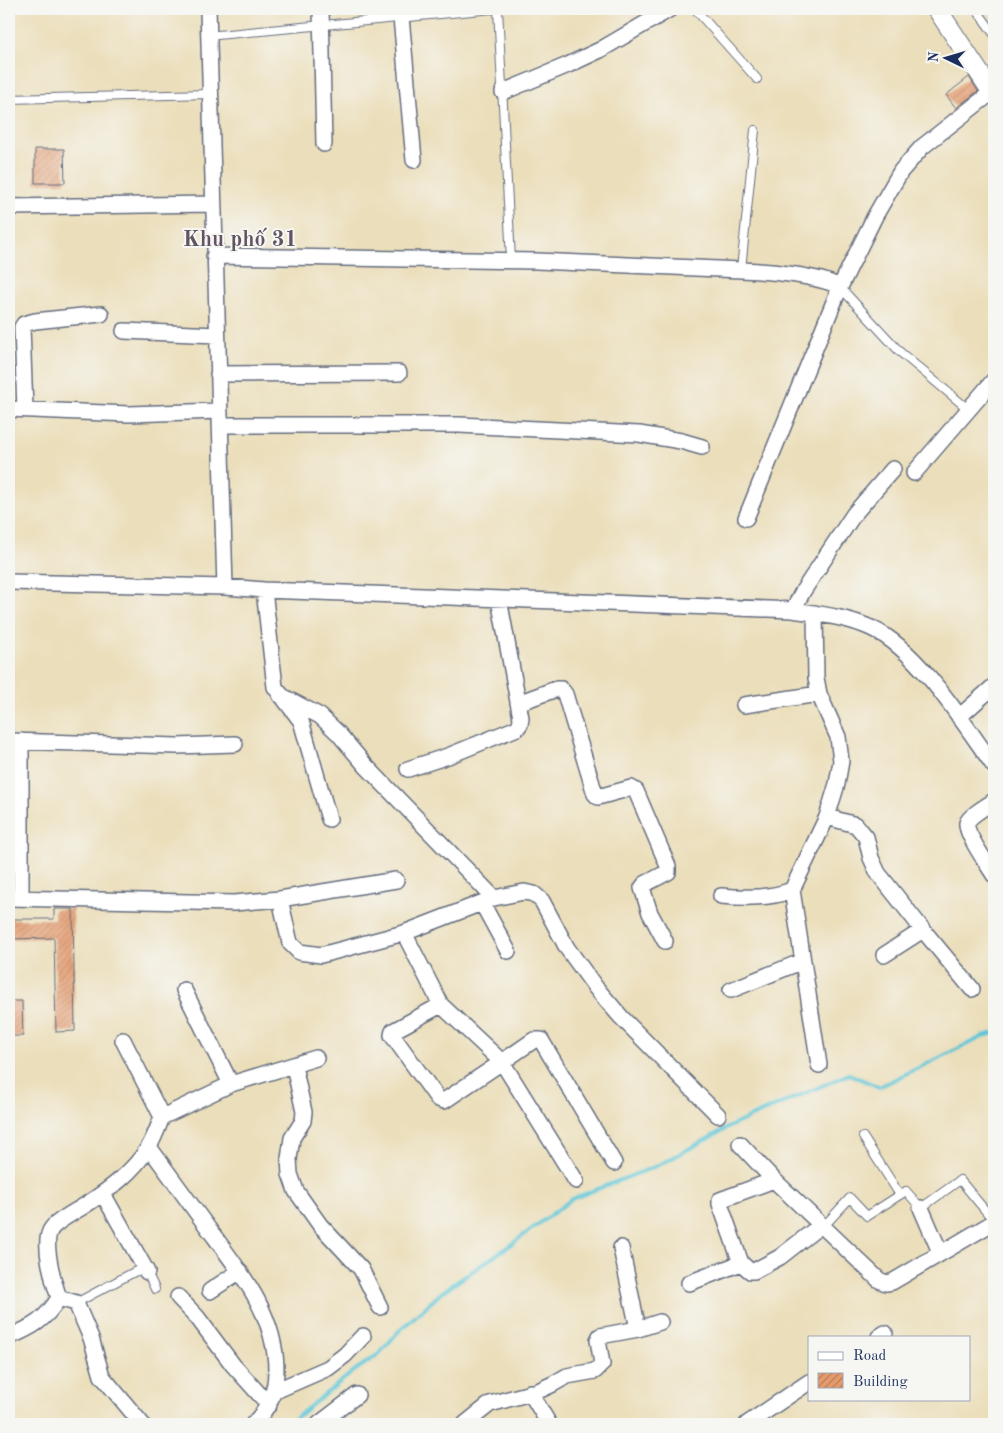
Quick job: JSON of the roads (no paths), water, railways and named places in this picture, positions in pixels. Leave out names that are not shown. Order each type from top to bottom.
[{"type":"street","points":[[208,9],[207,36],[225,587]]},
{"type":"street","points":[[320,9],[324,144]]},
{"type":"street","points":[[503,92],[600,50],[670,9]]},
{"type":"street","points":[[746,518],[840,287],[901,171],[922,147],[993,93],[937,9]]},
{"type":"street","points":[[407,14],[414,160]]},
{"type":"street","points":[[9,207],[213,204]]},
{"type":"street","points":[[214,256],[511,260],[741,270],[829,282],[840,287]]},
{"type":"street","points":[[25,409],[22,327],[24,324],[35,321],[101,314]]},
{"type":"street","points":[[124,330],[217,335]]},
{"type":"street","points":[[218,374],[399,374]]},
{"type":"street","points":[[914,473],[994,380]]},
{"type":"street","points":[[9,409],[638,434],[681,441],[702,447]]},
{"type":"street","points":[[793,610],[803,591],[854,514],[893,469]]},
{"type":"street","points":[[9,582],[225,587],[793,610],[815,613],[871,628],[887,637],[919,665],[994,766]]},
{"type":"street","points":[[264,590],[275,687],[301,721],[329,819]]},
{"type":"street","points":[[408,769],[448,756],[517,728],[520,724],[518,703],[499,599]]},
{"type":"street","points":[[815,613],[814,666],[819,694],[838,737],[841,761],[837,784],[827,818],[792,890],[819,1065]]},
{"type":"street","points":[[959,717],[994,686]]},
{"type":"street","points":[[518,703],[556,689],[561,690],[565,694],[595,794],[598,797],[631,788],[636,791],[668,866],[668,872],[645,884],[642,888],[650,913],[665,941]]},
{"type":"street","points":[[744,705],[819,694]]},
{"type":"street","points":[[280,695],[320,716],[338,733],[488,901],[508,951]]},
{"type":"street","points":[[235,744],[177,746],[15,741],[15,898],[234,903],[280,899],[396,880]]},
{"type":"street","points":[[994,801],[970,818],[967,823],[975,844],[994,875]]},
{"type":"street","points":[[827,818],[856,825],[866,837],[871,858],[878,873],[972,989]]},
{"type":"street","points":[[721,896],[764,896],[792,890]]},
{"type":"street","points":[[280,899],[290,942],[299,952],[321,955],[404,933],[488,901],[524,892],[534,894],[542,901],[567,948],[596,988],[621,1017],[718,1115]]},
{"type":"street","points":[[884,955],[923,930]]},
{"type":"street","points":[[404,933],[441,1005],[502,1062],[576,1181]]},
{"type":"street","points":[[731,990],[803,961]]},
{"type":"street","points":[[184,990],[231,1084]]},
{"type":"street","points":[[441,1005],[393,1031],[392,1035],[438,1099],[444,1101],[534,1040],[541,1040],[614,1163]]},
{"type":"street","points":[[123,1040],[162,1117]]},
{"type":"street","points":[[59,1298],[47,1248],[51,1228],[103,1194],[133,1169],[149,1147],[162,1117],[231,1084],[316,1058]]},
{"type":"street","points":[[294,1066],[304,1112],[303,1121],[292,1138],[289,1159],[290,1174],[296,1191],[320,1225],[361,1269],[380,1306]]},
{"type":"street","points":[[740,1144],[822,1226],[879,1280],[886,1283],[892,1282],[994,1221]]},
{"type":"street","points":[[149,1147],[240,1271],[260,1306],[271,1334],[276,1355],[275,1391],[269,1405],[253,1424]]},
{"type":"street","points":[[774,1180],[720,1200],[741,1262],[750,1271],[754,1272],[780,1257],[822,1226]]},
{"type":"street","points":[[103,1194],[147,1272]]},
{"type":"street","points":[[920,1208],[940,1252]]},
{"type":"street","points":[[621,1248],[638,1329]]},
{"type":"street","points":[[689,1283],[741,1262]]},
{"type":"street","points":[[210,1291],[240,1271]]},
{"type":"street","points":[[178,1297],[197,1317],[233,1365],[269,1405]]},
{"type":"street","points":[[59,1298],[76,1303],[91,1338],[102,1376],[142,1424]]},
{"type":"street","points":[[9,1337],[41,1321],[50,1312],[59,1298]]},
{"type":"street","points":[[465,1424],[490,1404],[553,1384],[567,1376],[595,1371],[602,1364],[598,1340],[600,1336],[638,1329],[660,1322]]},
{"type":"street","points":[[275,1391],[328,1368],[345,1355],[363,1336]]},
{"type":"street","points":[[747,1424],[808,1383]]},
{"type":"street","points":[[530,1392],[549,1424]]},
{"type":"street","points":[[319,1424],[357,1395]]},
{"type":"lane","points":[[207,36],[321,25],[407,14],[493,9]]},
{"type":"lane","points":[[498,9],[511,260]]},
{"type":"lane","points":[[695,9],[757,80]]},
{"type":"lane","points":[[976,9],[994,34]]},
{"type":"lane","points":[[9,99],[209,94]]},
{"type":"lane","points":[[741,270],[755,130]]},
{"type":"lane","points":[[840,287],[900,352],[968,409]]},
{"type":"lane","points":[[863,1137],[900,1195]]},
{"type":"lane","points":[[822,1226],[850,1198],[867,1216],[906,1191],[920,1208],[960,1180],[994,1221]]},
{"type":"lane","points":[[76,1303],[136,1272],[147,1272],[155,1289]]},
{"type":"waterway","points":[[288,1424],[354,1371],[379,1354],[398,1332],[441,1293],[572,1199],[659,1165],[733,1125],[849,1074],[879,1087],[984,1036],[994,1033]]},
{"type":"district","name":"Khu phố 31","points":[[240,238]]}]
